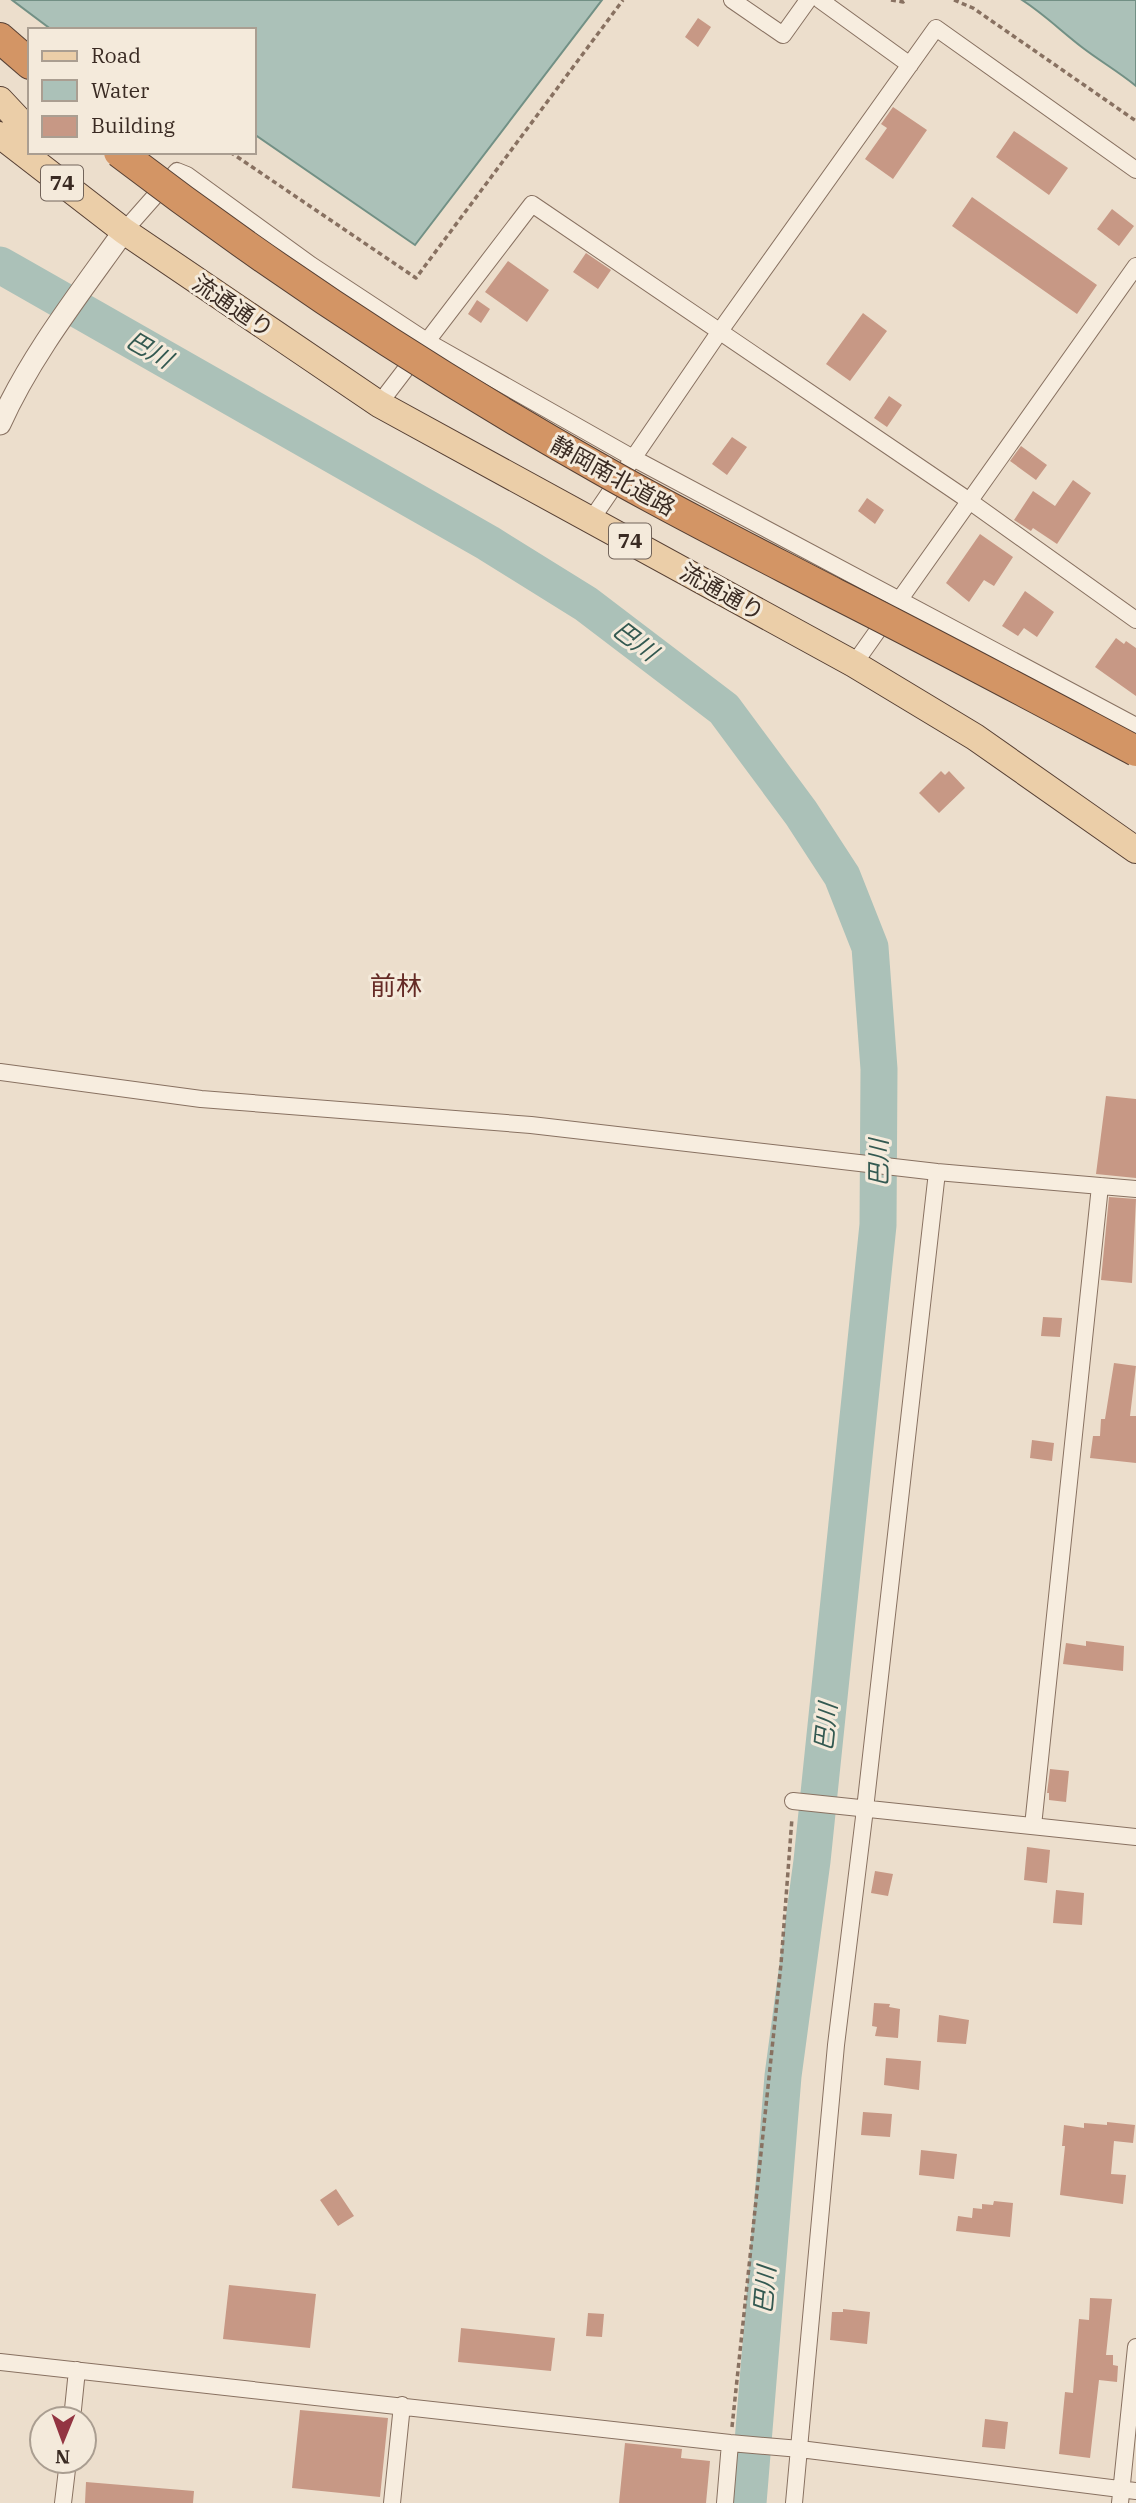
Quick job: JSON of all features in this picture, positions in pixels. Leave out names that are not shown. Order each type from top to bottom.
[{"type":"highway","points":[[0,38],[28,62]]},
{"type":"highway","points":[[0,64],[28,84]]},
{"type":"highway","name":"静岡南北道路","points":[[122,154],[318,296],[519,423],[721,534],[1136,751]]},
{"type":"highway","name":"静岡南北道路","points":[[142,154],[191,193],[325,288],[513,407],[726,525],[1136,739]]},
{"type":"main road","points":[[0,100],[28,130]]},
{"type":"main road","name":"74","points":[[0,135],[124,231]]},
{"type":"main road","name":"74","points":[[51,154],[124,231]]},
{"type":"main road","name":"流通通り","points":[[124,231],[379,404],[854,664],[975,737],[1136,850]]},
{"type":"street","points":[[732,0],[783,35],[808,0]]},
{"type":"street","points":[[820,0],[910,65]]},
{"type":"street","points":[[591,520],[720,331],[936,28],[1136,170]]},
{"type":"street","points":[[0,424],[47,340],[124,231],[177,171],[187,175],[311,265],[428,342],[633,458],[1136,726]]},
{"type":"street","points":[[379,404],[532,204],[968,500],[1136,620]]},
{"type":"street","points":[[854,664],[1136,266]]},
{"type":"street","points":[[0,1072],[201,1099],[531,1125],[937,1172],[1136,1189]]},
{"type":"street","points":[[794,2503],[836,2045],[937,1172]]},
{"type":"street","points":[[1033,1826],[1100,1186]]},
{"type":"street","points":[[793,1801],[1136,1837]]},
{"type":"street","points":[[0,2362],[800,2449],[1126,2494],[1136,2347]]},
{"type":"street","points":[[73,2405],[76,2370]]},
{"type":"street","points":[[393,2503],[402,2405]]},
{"type":"street","points":[[724,2503],[730,2443]]},
{"type":"street","points":[[64,2503],[67,2475]]},
{"type":"path","points":[[233,154],[416,278],[623,0]]},
{"type":"path","points":[[891,0],[906,0]]},
{"type":"path","points":[[954,0],[973,8],[1136,121]]},
{"type":"path","points":[[730,2443],[781,1964],[793,1801]]},
{"type":"water","points":[[12,0],[602,0],[415,245],[256,135],[256,28],[49,28]]},
{"type":"water","points":[[1022,0],[1136,0],[1136,86],[1083,48]]},
{"type":"building","points":[[698,18],[711,27],[698,47],[685,37]]},
{"type":"building","points":[[893,107],[927,130],[893,179],[865,159],[887,128],[881,124]]},
{"type":"building","points":[[1014,131],[1068,168],[1049,195],[996,157]]},
{"type":"building","points":[[972,197],[1097,285],[1077,314],[952,226]]},
{"type":"building","points":[[1112,209],[1134,226],[1119,246],[1097,229]]},
{"type":"building","points":[[586,253],[611,270],[598,289],[573,272]]},
{"type":"building","points":[[508,261],[549,290],[527,322],[485,292]]},
{"type":"building","points":[[477,300],[490,309],[481,323],[468,314]]},
{"type":"building","points":[[863,313],[887,331],[850,381],[826,364]]},
{"type":"building","points":[[889,396],[902,405],[887,427],[874,418]]},
{"type":"building","points":[[732,437],[747,447],[727,475],[712,464]]},
{"type":"building","points":[[1021,446],[1047,465],[1036,480],[1010,461]]},
{"type":"building","points":[[1073,480],[1091,493],[1057,544],[1033,528],[1031,531],[1014,520],[1033,491],[1055,506]]},
{"type":"building","points":[[867,498],[884,510],[875,524],[858,511]]},
{"type":"building","points":[[980,534],[1013,557],[994,586],[984,580],[969,602],[946,583]]},
{"type":"building","points":[[1025,591],[1054,612],[1037,637],[1024,628],[1018,636],[1002,626]]},
{"type":"building","points":[[1116,638],[1136,648],[1136,696],[1095,667]]},
{"type":"building","points":[[941,771],[945,775],[949,771],[965,788],[939,813],[919,793]]},
{"type":"building","points":[[1106,1096],[1136,1099],[1136,1178],[1096,1174]]},
{"type":"building","points":[[1109,1197],[1136,1199],[1132,1283],[1101,1280]]},
{"type":"building","points":[[1043,1317],[1062,1318],[1060,1337],[1041,1336]]},
{"type":"building","points":[[1114,1363],[1136,1366],[1130,1416],[1136,1416],[1136,1463],[1090,1458],[1093,1436],[1100,1436],[1101,1419],[1105,1419]]},
{"type":"building","points":[[1032,1440],[1054,1443],[1052,1461],[1030,1458]]},
{"type":"building","points":[[1086,1641],[1124,1646],[1123,1671],[1063,1664],[1066,1643],[1086,1646]]},
{"type":"building","points":[[1050,1769],[1069,1771],[1066,1802],[1049,1800],[1047,1793]]},
{"type":"building","points":[[1027,1847],[1050,1850],[1047,1883],[1024,1880]]},
{"type":"building","points":[[875,1871],[893,1874],[888,1896],[871,1893]]},
{"type":"building","points":[[1056,1890],[1084,1893],[1082,1925],[1053,1923]]},
{"type":"building","points":[[874,2003],[890,2004],[889,2007],[900,2009],[898,2038],[875,2036],[877,2027],[872,2026]]},
{"type":"building","points":[[939,2015],[969,2020],[966,2044],[937,2042]]},
{"type":"building","points":[[886,2058],[921,2061],[919,2090],[884,2085]]},
{"type":"building","points":[[863,2112],[892,2114],[890,2137],[861,2135]]},
{"type":"building","points":[[1107,2122],[1135,2125],[1133,2143],[1114,2141],[1111,2174],[1126,2175],[1123,2204],[1060,2195],[1065,2146],[1062,2146],[1064,2125],[1084,2128],[1084,2123],[1107,2125]]},
{"type":"building","points":[[921,2150],[957,2154],[954,2179],[919,2175]]},
{"type":"building","points":[[336,2189],[354,2216],[338,2226],[320,2200]]},
{"type":"building","points":[[994,2201],[1013,2203],[1010,2237],[956,2231],[958,2216],[972,2218],[973,2208],[982,2209],[982,2204],[993,2205]]},
{"type":"building","points":[[229,2285],[316,2294],[310,2348],[223,2339]]},
{"type":"building","points":[[1090,2298],[1112,2299],[1106,2355],[1113,2355],[1113,2365],[1118,2366],[1117,2382],[1099,2380],[1090,2458],[1059,2454],[1065,2392],[1073,2393],[1079,2319],[1089,2320]]},
{"type":"building","points":[[843,2309],[870,2312],[867,2344],[830,2340],[832,2312],[843,2312]]},
{"type":"building","points":[[588,2313],[604,2314],[602,2337],[586,2336]]},
{"type":"building","points":[[461,2328],[555,2338],[551,2371],[458,2362]]},
{"type":"building","points":[[300,2410],[388,2418],[380,2497],[292,2488]]},
{"type":"building","points":[[985,2419],[1008,2422],[1005,2449],[982,2447]]},
{"type":"building","points":[[625,2443],[682,2449],[681,2458],[710,2461],[706,2503],[619,2503]]},
{"type":"building","points":[[86,2482],[194,2491],[193,2503],[85,2503]]},
{"type":"waterway","name":"巴川","points":[[0,265],[488,543],[586,604],[724,709],[801,813],[842,876],[870,947],[879,1069],[878,1225],[812,1861],[783,2076],[748,2503]]},
{"type":"district","name":"前林","points":[[396,986]]}]
